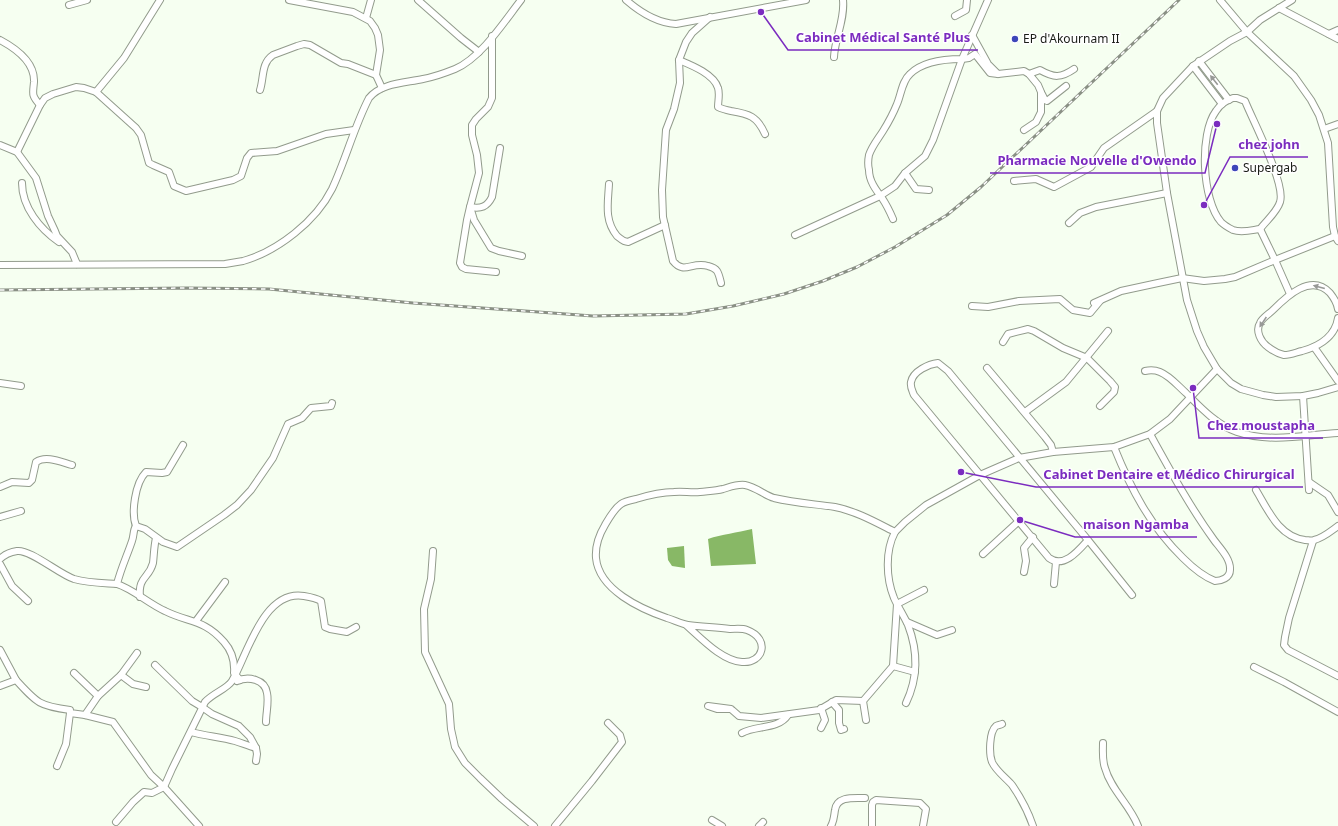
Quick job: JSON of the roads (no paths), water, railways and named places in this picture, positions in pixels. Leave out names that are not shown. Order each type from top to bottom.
[{"type":"street","points":[[70,5],[87,0]]},
{"type":"street","points":[[96,92],[124,58],[160,0]]},
{"type":"street","points":[[289,0],[353,12],[366,18],[375,28],[378,35],[380,50],[376,76],[382,88]]},
{"type":"street","points":[[366,18],[371,0]]},
{"type":"street","points":[[418,0],[479,52]]},
{"type":"street","points":[[0,265],[225,264],[252,258],[289,237],[309,220],[331,190],[354,130],[372,93],[382,88],[449,72],[469,61],[479,52],[519,2],[512,0]]},
{"type":"street","points":[[626,0],[646,14],[662,22],[676,24],[806,0]]},
{"type":"street","points":[[834,57],[836,39],[842,18],[843,0]]},
{"type":"street","points":[[955,16],[966,10],[967,0]]},
{"type":"street","points":[[795,235],[880,196],[895,186],[906,173],[925,156],[945,108],[962,59],[988,0]]},
{"type":"street","points":[[972,306],[988,307],[1019,301],[1060,299],[1072,310],[1090,313],[1097,302],[1122,291],[1182,278],[1204,281],[1235,277],[1275,260],[1336,239],[1333,227],[1328,143],[1324,129],[1311,100],[1294,76],[1247,32],[1220,0]]},
{"type":"street","points":[[1292,0],[1282,4],[1260,20],[1247,32],[1230,41],[1192,66],[1168,90],[1158,105],[1157,123],[1167,193],[1187,300],[1196,331],[1217,369],[1231,383],[1241,389],[1252,393],[1276,397],[1303,396],[1338,387]]},
{"type":"street","points":[[1282,4],[1338,39]]},
{"type":"street","points":[[710,18],[692,33],[686,42],[680,60],[680,83],[674,109],[666,130],[662,190],[665,225],[672,258],[677,266],[683,268],[700,264],[712,268],[717,271],[721,283]]},
{"type":"street","points":[[1329,34],[1338,30]]},
{"type":"street","points":[[972,35],[988,64],[998,74]]},
{"type":"street","points":[[492,36],[492,98],[488,107],[472,125],[472,135],[477,155],[479,173],[466,220],[460,263],[462,267],[466,269],[496,272]]},
{"type":"street","points":[[0,40],[20,52],[26,60],[33,76],[34,83],[32,92],[40,105]]},
{"type":"street","points":[[260,90],[263,82],[264,65],[268,58],[304,44],[310,45],[341,63],[348,64],[376,76]]},
{"type":"street","points":[[893,219],[872,184],[869,171],[870,155],[874,145],[895,110],[906,80],[913,71],[924,65],[946,59],[970,58],[975,54],[990,73],[998,74],[1022,70],[1029,74],[1038,85],[1045,100],[1047,101],[1066,86]]},
{"type":"street","points":[[680,60],[695,67],[716,83],[719,92],[718,107],[752,117],[759,122],[765,134]]},
{"type":"street","points":[[1199,61],[1229,100]]},
{"type":"street","points":[[1192,66],[1222,104]]},
{"type":"street","points":[[1029,74],[1040,70],[1062,76],[1074,69]]},
{"type":"street","points":[[17,152],[43,100],[49,96],[70,88],[84,88],[96,92],[136,128],[141,135],[150,162],[153,165],[169,172],[174,186],[186,191],[233,180],[241,176],[247,158],[253,152],[258,153],[277,151],[326,134],[354,130]]},
{"type":"street","points":[[1024,130],[1036,122],[1040,117],[1041,92]]},
{"type":"street","points":[[1238,98],[1244,101],[1278,178],[1282,194],[1281,200],[1275,212],[1260,229],[1242,231],[1229,228],[1220,221],[1211,204],[1205,174],[1205,144],[1211,119],[1216,110],[1222,104],[1229,100],[1238,98]]},
{"type":"street","points":[[1014,181],[1036,179],[1054,187],[1063,183],[1091,167],[1104,148],[1149,115],[1157,111]]},
{"type":"street","points":[[1324,129],[1338,124]]},
{"type":"street","points":[[0,145],[17,152],[36,178],[48,216],[57,236],[72,252],[77,264]]},
{"type":"street","points":[[470,207],[478,209],[490,202],[500,148]]},
{"type":"street","points":[[906,173],[916,189],[929,190]]},
{"type":"street","points":[[22,183],[22,194],[32,214],[53,238],[66,246]]},
{"type":"street","points":[[610,184],[607,213],[609,224],[621,240],[628,242],[665,225]]},
{"type":"street","points":[[1069,223],[1080,213],[1096,207],[1167,193]]},
{"type":"street","points":[[1331,196],[1338,197]]},
{"type":"street","points":[[470,207],[474,220],[491,248],[522,256]]},
{"type":"street","points":[[1260,229],[1290,294]]},
{"type":"street","points":[[1338,309],[1333,296],[1327,290],[1319,286],[1310,285],[1290,294],[1260,323],[1258,330],[1261,339],[1267,346],[1284,355],[1292,354],[1323,343],[1335,329],[1338,318]]},
{"type":"street","points":[[1003,342],[1008,334],[1028,329],[1063,348],[1087,358],[1110,380],[1115,387],[1114,392],[1100,406]]},
{"type":"street","points":[[1025,412],[1066,382],[1108,331]]},
{"type":"street","points":[[1314,347],[1338,381]]},
{"type":"street","points":[[1088,540],[1074,555],[1061,562],[1056,562],[1050,558],[914,395],[911,388],[911,380],[918,372],[927,365],[938,363],[948,371],[1088,540],[1132,595]]},
{"type":"street","points":[[987,368],[1049,442],[1053,452]]},
{"type":"street","points":[[906,703],[911,693],[916,659],[907,622],[897,604],[890,585],[888,560],[891,540],[895,532],[926,505],[980,475],[1019,458],[1053,452],[1114,447],[1150,434],[1170,419],[1217,369]]},
{"type":"street","points":[[1145,371],[1158,371],[1166,375],[1201,408],[1221,424],[1237,432],[1248,435],[1274,438],[1338,433]]},
{"type":"street","points":[[0,383],[20,386]]},
{"type":"street","points":[[1303,396],[1309,490]]},
{"type":"street","points":[[136,526],[145,529],[156,538],[177,547],[220,518],[242,500],[251,490],[273,458],[288,424],[302,418],[311,408],[331,406],[332,403]]},
{"type":"street","points":[[1114,447],[1126,478],[1137,499],[1164,537],[1191,565],[1202,574],[1215,581],[1226,578],[1230,570],[1227,559],[1194,510],[1150,434]]},
{"type":"street","points":[[117,584],[120,570],[132,541],[134,528],[136,526],[133,516],[136,492],[142,478],[144,474],[150,472],[165,473],[183,445]]},
{"type":"street","points":[[0,487],[12,482],[29,483],[32,480],[36,462],[40,459],[50,459],[72,465]]},
{"type":"street","points":[[1309,482],[1328,495],[1338,512]]},
{"type":"street","points":[[686,625],[708,645],[735,661],[747,662],[755,658],[760,653],[762,644],[760,639],[746,630],[686,625],[657,615],[634,604],[624,598],[614,588],[598,569],[595,547],[600,533],[616,508],[622,503],[652,494],[675,491],[692,493],[704,492],[744,485],[773,498],[799,503],[837,507],[864,516],[895,532]]},
{"type":"street","points":[[1256,490],[1272,518],[1283,530],[1298,539],[1313,541],[1328,534],[1338,526]]},
{"type":"street","points":[[0,517],[21,512]]},
{"type":"street","points":[[983,554],[1019,521]]},
{"type":"street","points":[[1024,572],[1026,561],[1024,548],[1033,537]]},
{"type":"street","points":[[140,597],[140,583],[149,571],[152,564],[156,538]]},
{"type":"street","points":[[1313,541],[1289,618],[1284,644],[1288,650],[1338,676]]},
{"type":"street","points":[[0,559],[12,552],[21,551],[32,555],[58,572],[86,582],[117,584],[165,611],[196,621],[216,632],[230,650],[234,660],[234,673],[237,677]]},
{"type":"street","points":[[433,551],[431,579],[424,609],[425,652],[449,704],[451,729],[455,746],[465,763],[502,799],[534,826]]},
{"type":"street","points":[[1054,584],[1056,562]]},
{"type":"street","points":[[0,564],[12,586],[28,601]]},
{"type":"street","points":[[196,621],[225,582]]},
{"type":"street","points":[[897,604],[924,590]]},
{"type":"street","points":[[116,822],[133,802],[144,792],[152,793],[164,788],[202,707],[209,697],[231,683],[237,677],[253,636],[269,610],[293,596],[309,597],[321,601],[326,627],[347,632],[356,627]]},
{"type":"street","points":[[866,720],[863,701],[893,666],[897,604]]},
{"type":"street","points":[[907,622],[937,635],[952,630]]},
{"type":"street","points":[[0,650],[16,680],[35,700],[50,707],[70,710],[70,713],[113,722],[151,775],[199,826]]},
{"type":"street","points":[[85,715],[98,696],[121,675],[137,653]]},
{"type":"street","points":[[156,665],[182,693],[192,701],[212,714],[239,726],[250,737],[256,748],[256,761]]},
{"type":"street","points":[[893,666],[914,672]]},
{"type":"street","points":[[1254,667],[1338,712]]},
{"type":"street","points":[[74,673],[98,696]]},
{"type":"street","points":[[121,675],[133,684],[146,687]]},
{"type":"street","points":[[237,677],[255,680],[266,689],[268,694],[266,722]]},
{"type":"street","points":[[0,686],[16,680]]},
{"type":"street","points":[[731,709],[739,716],[761,718],[788,715],[821,708],[836,700],[863,701]]},
{"type":"street","points":[[832,702],[839,710],[839,723],[841,730],[844,730]]},
{"type":"street","points":[[821,708],[825,720],[821,728]]},
{"type":"street","points":[[57,766],[66,744],[70,713]]},
{"type":"street","points":[[742,733],[747,730],[760,729],[776,724],[788,715]]},
{"type":"street","points":[[555,826],[622,742],[620,735],[608,723]]},
{"type":"street","points":[[1002,724],[995,727],[993,732],[990,750],[991,757],[995,766],[1013,787],[1023,803],[1033,826]]},
{"type":"street","points":[[191,732],[235,741],[256,748]]},
{"type":"street","points":[[1103,743],[1103,760],[1107,773],[1138,826]]},
{"type":"street","points":[[831,826],[834,821],[835,809],[838,803],[846,798],[864,798]]},
{"type":"street","points":[[872,826],[872,805],[876,800],[920,803],[926,809],[924,826]]},
{"type":"street","points":[[712,820],[722,826]]},
{"type":"railway","points":[[0,290],[187,288],[269,289],[413,303],[593,316],[686,314],[733,306],[784,294],[823,281],[857,267],[895,247],[947,215],[981,187],[1179,0]]},
{"type":"place","name":"Cabinet Médical Santé Plus","points":[[761,12]]},
{"type":"place","name":"EP d'Akournam II","points":[[1015,39]]},
{"type":"place","name":"Pharmacie Nouvelle d'Owendo","points":[[1217,124]]},
{"type":"place","name":"Supergab","points":[[1235,168]]},
{"type":"place","name":"chez john","points":[[1204,205]]},
{"type":"place","name":"Chez moustapha","points":[[1193,388]]},
{"type":"place","name":"Cabinet Dentaire et Médico Chirurgical","points":[[961,472]]},
{"type":"place","name":"maison Ngamba","points":[[1020,520]]}]
